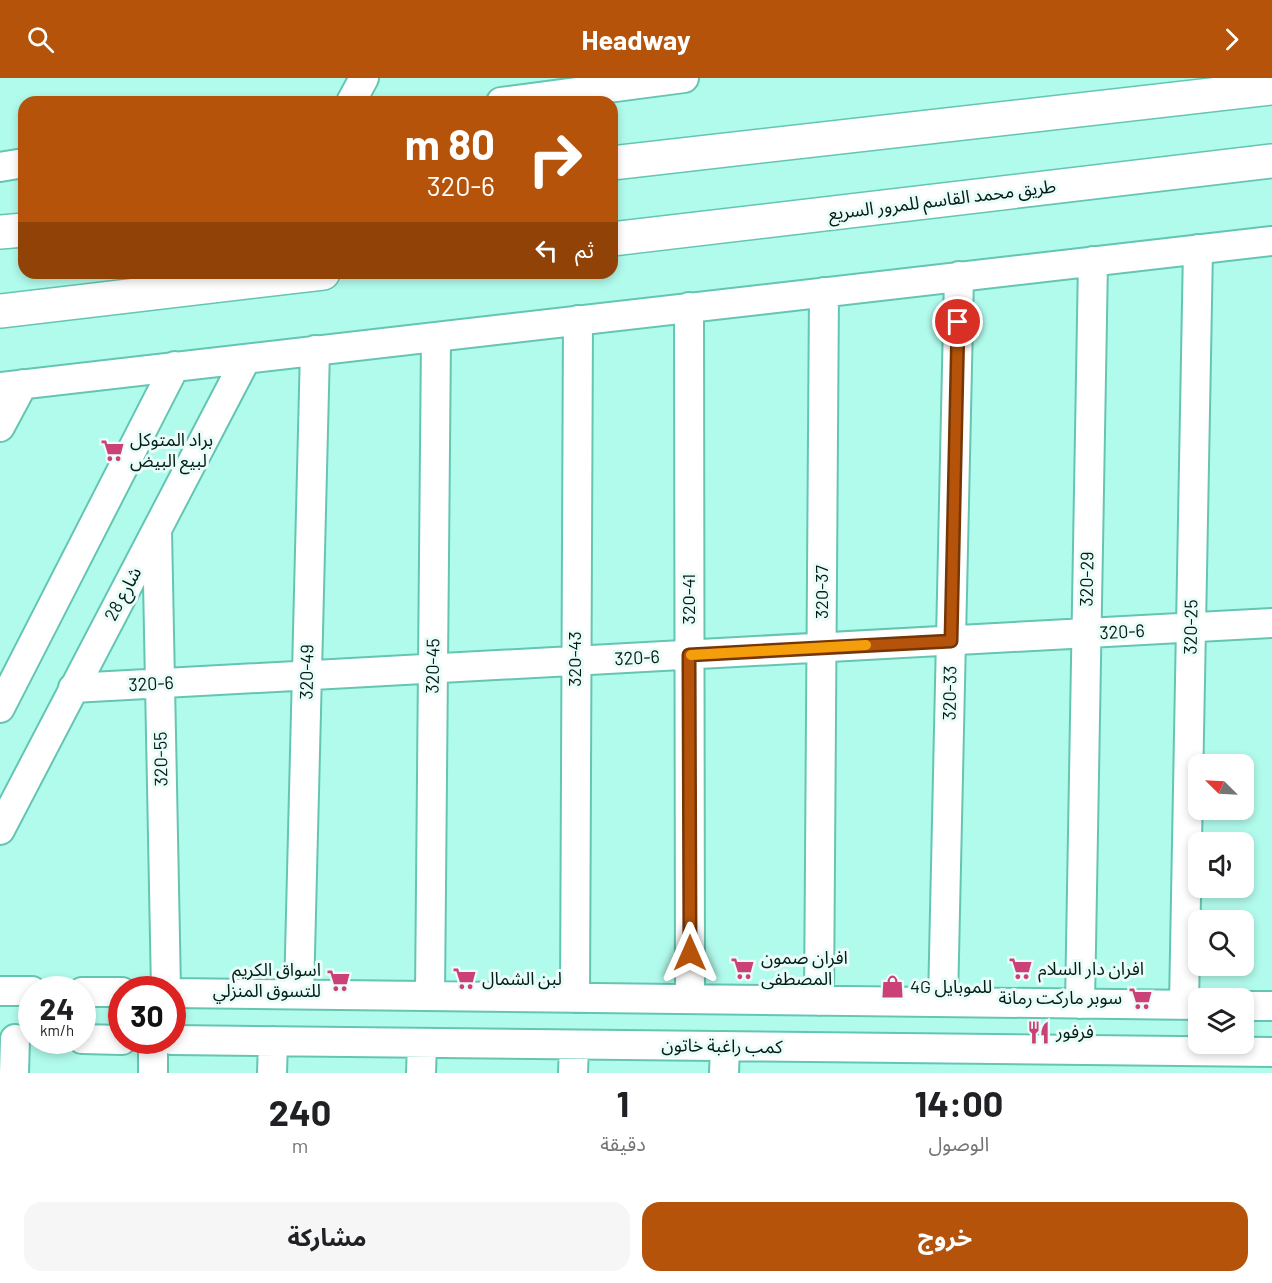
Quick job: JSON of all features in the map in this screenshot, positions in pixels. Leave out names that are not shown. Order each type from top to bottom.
[{"type":"highway","points":[[618,162],[1272,88]]},
{"type":"highway","name":"طريق محمد القاسم للمرور السريع","points":[[618,238],[1272,161]]},
{"type":"highway","points":[[0,232],[18,230]]},
{"type":"highway","points":[[0,311],[272,279]]},
{"type":"street","points":[[354,96],[364,78]]},
{"type":"street","points":[[547,96],[684,78]]},
{"type":"street","points":[[0,166],[18,164]]},
{"type":"street","points":[[0,427],[11,385],[1272,241]]},
{"type":"street","name":"320-25","points":[[1191,988],[1191,628],[1198,249]]},
{"type":"street","name":"320-29","points":[[1080,1004],[1093,261]]},
{"type":"street","name":"320-33","points":[[943,1002],[958,276]]},
{"type":"street","name":"320-37","points":[[819,1001],[824,292]]},
{"type":"street","name":"320-41","points":[[689,307],[690,999]]},
{"type":"street","name":"320-43","points":[[575,998],[578,320]]},
{"type":"street","name":"320-45","points":[[430,996],[436,336]]},
{"type":"street","name":"320-49","points":[[299,994],[315,350]]},
{"type":"street","name":"شارع 28","points":[[0,830],[246,359]]},
{"type":"street","points":[[0,708],[175,366]]},
{"type":"street","name":"320-55","points":[[157,528],[165,976]]},
{"type":"street","name":"320-6","points":[[74,688],[1272,623]]},
{"type":"street","points":[[0,991],[18,991]]},
{"type":"street","points":[[186,993],[1188,1005]]},
{"type":"street","points":[[1254,1006],[1272,1006]]},
{"type":"street","points":[[14,1073],[16,1039]]},
{"type":"street","name":"كمب راغبة خاتون","points":[[186,1040],[574,1044],[724,1060],[1134,1062],[1272,1052]]},
{"type":"street","points":[[272,1073],[273,1041]]},
{"type":"street","points":[[421,1073],[422,1043]]},
{"type":"street","points":[[573,1073],[574,1044]]},
{"type":"street","points":[[153,1054],[153,1073]]},
{"type":"slow traffic","points":[[691,655],[866,645]]},
{"type":"place","name":"براد المتوكل لبيع البيض","points":[[112,450]]},
{"type":"place","name":"افران صمون المصطفى","points":[[743,968]]},
{"type":"place","name":"افران دار السلام","points":[[1020,969]]},
{"type":"place","name":"لبن الشمال","points":[[464,979]]},
{"type":"place","name":"اسواق الكريم للتسوق المنزلي","points":[[339,980]]},
{"type":"place","name":"4G للموبايل","points":[[892,987]]},
{"type":"place","name":"سوبر ماركت رمانة","points":[[1140,998]]},
{"type":"place","name":"فرفور","points":[[1038,1032]]},
{"type":"route","points":[[690,953],[689,655],[951,641],[958,322]]}]
